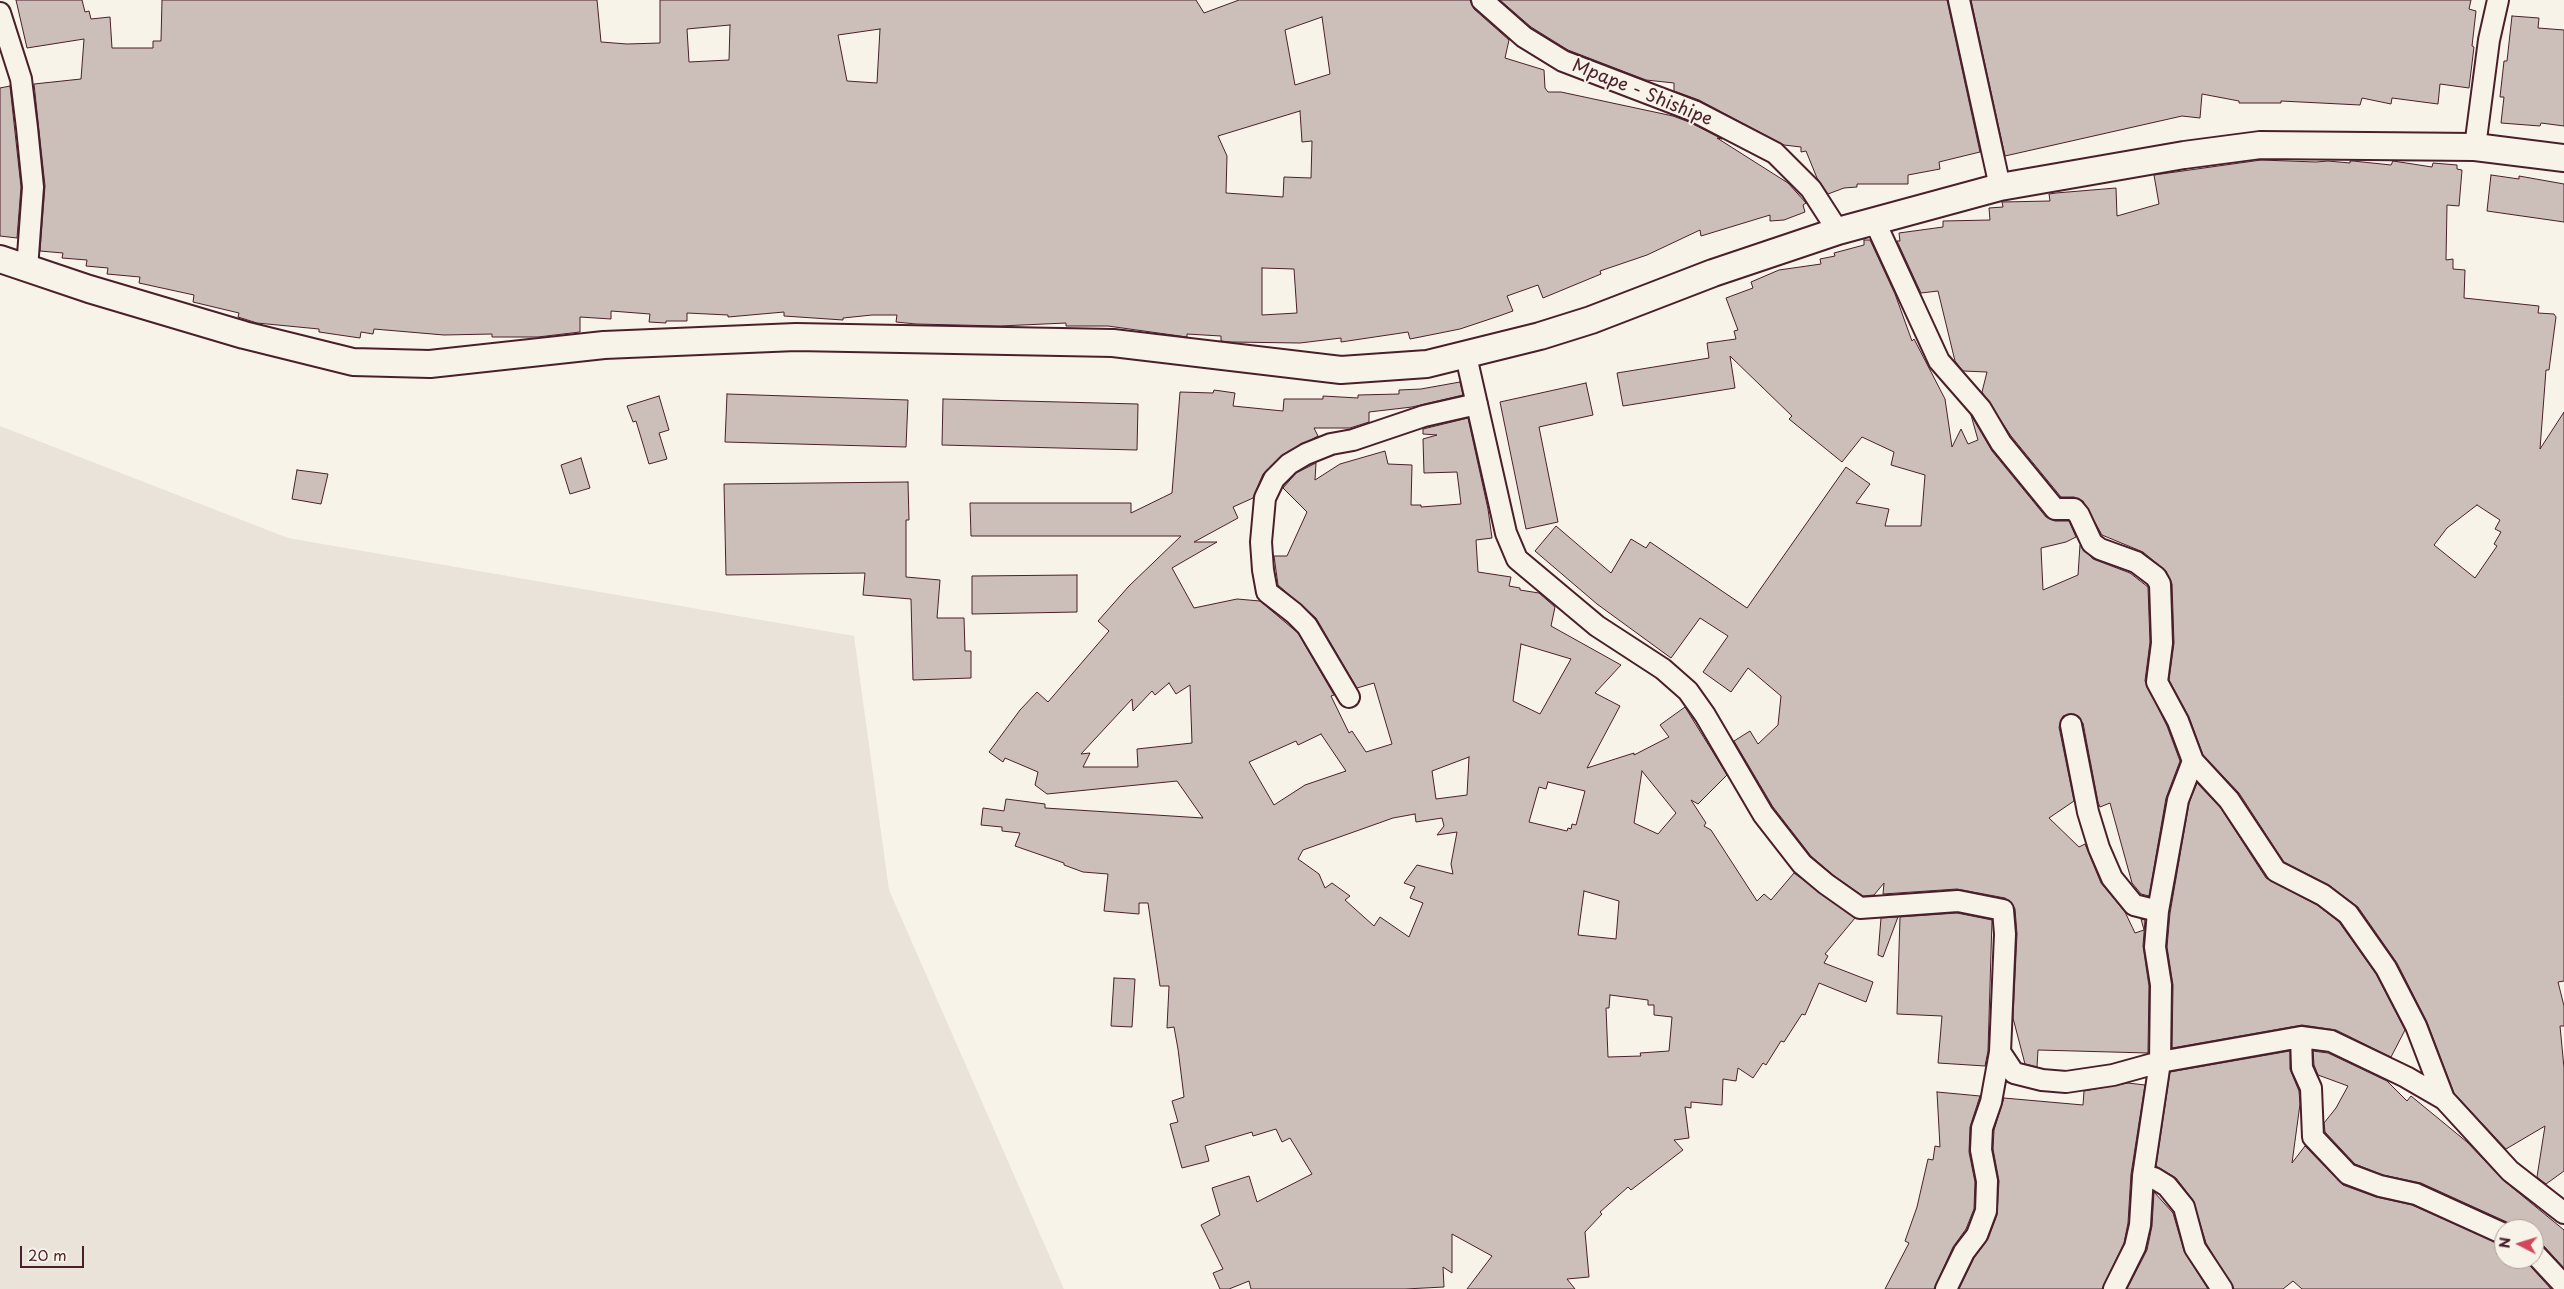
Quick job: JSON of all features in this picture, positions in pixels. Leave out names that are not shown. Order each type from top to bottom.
[{"type":"street","name":"Mpape - Shishipe","points":[[1482,0],[1524,38],[1563,61],[1694,110],[1775,154],[1811,189],[1838,231]]},
{"type":"street","points":[[1959,0],[2000,187]]},
{"type":"street","points":[[2475,147],[2489,40],[2498,0]]},
{"type":"street","points":[[0,14],[21,78],[27,128],[33,187],[27,268]]},
{"type":"street","points":[[0,259],[244,335],[354,362],[430,364],[604,345],[796,337],[1113,343],[1341,370],[1427,364],[1466,356],[1591,320],[1713,273],[1838,231],[2000,187],[2184,155],[2260,145],[2475,147],[2564,158]]},
{"type":"street","points":[[1875,222],[1939,361],[1981,409],[2001,443],[2055,509],[2074,509],[2079,515],[2092,543],[2100,549],[2136,562],[2156,577],[2160,584],[2162,643],[2157,682],[2178,720],[2193,761],[2229,800],[2276,871],[2323,895],[2348,914],[2386,968],[2416,1026],[2444,1099]]},
{"type":"street","points":[[1466,356],[1506,533],[1517,559],[1597,626],[1663,669],[1688,691],[1705,715],[1763,814],[1802,864],[1860,908],[1958,900],[2003,910],[2005,934],[2001,984],[2000,1052],[1991,1102],[1982,1128],[1981,1150],[1987,1181],[1986,1211],[1977,1235],[1964,1252],[1946,1289]]},
{"type":"street","points":[[1349,698],[1307,626],[1267,592],[1261,542],[1265,498],[1274,479],[1288,464],[1306,454],[1331,444],[1354,440],[1424,416],[1477,404]]},
{"type":"street","points":[[2071,725],[2088,812],[2099,848],[2112,878],[2134,905],[2158,911]]},
{"type":"street","points":[[2114,1289],[2135,1247],[2140,1225],[2143,1176],[2160,1062],[2161,985],[2155,947],[2158,911],[2178,800],[2193,761]]},
{"type":"street","points":[[2000,1052],[2014,1073],[2042,1080],[2066,1082],[2113,1075],[2160,1062],[2301,1036],[2331,1041],[2406,1077],[2444,1099],[2510,1170],[2564,1213]]},
{"type":"street","points":[[2301,1036],[2302,1068],[2311,1088],[2314,1136],[2348,1174],[2380,1186],[2416,1194],[2494,1229]]},
{"type":"street","points":[[2143,1176],[2154,1178],[2167,1186],[2184,1207],[2195,1248],[2222,1289]]},
{"type":"street","points":[[2544,1264],[2564,1285]]},
{"type":"shaded area","points":[[0,426],[288,538],[854,636],[889,890],[1064,1289],[0,1289]]},
{"type":"building","points":[[16,0],[82,0],[85,12],[89,11],[91,19],[110,17],[112,48],[153,48],[153,41],[161,41],[162,0],[597,0],[601,42],[627,44],[660,43],[660,0],[1196,0],[1204,13],[1239,0],[1470,0],[1474,9],[1509,40],[1505,58],[1544,70],[1545,88],[1548,92],[1561,92],[1673,116],[1689,122],[1722,139],[1717,138],[1788,183],[1806,203],[1803,205],[1805,212],[1784,220],[1770,221],[1770,215],[1701,236],[1700,230],[1647,255],[1600,271],[1601,274],[1543,298],[1538,285],[1507,296],[1513,311],[1460,329],[1410,339],[1408,332],[1341,342],[1341,338],[1300,343],[1231,342],[1221,341],[1221,336],[1187,334],[1187,337],[1108,326],[1066,326],[1066,323],[1000,326],[916,324],[896,322],[897,315],[872,315],[843,318],[843,320],[784,316],[784,312],[728,317],[728,315],[687,313],[687,321],[666,321],[666,323],[649,322],[650,314],[611,311],[611,319],[580,317],[580,332],[538,337],[492,337],[492,334],[444,335],[374,329],[373,334],[361,332],[360,338],[319,332],[319,329],[257,323],[238,317],[239,313],[193,302],[194,295],[139,283],[140,277],[107,274],[108,268],[86,266],[87,260],[62,258],[63,253],[40,251],[45,186],[34,84],[81,79],[84,39],[27,48]],"holes":[[[1322,17],[1330,74],[1295,85],[1285,30]],[[730,25],[729,60],[689,62],[687,29]],[[880,29],[877,83],[847,81],[838,35]],[[1300,111],[1302,142],[1312,141],[1311,178],[1284,177],[1283,197],[1226,193],[1227,156],[1218,136]],[[1262,268],[1294,269],[1297,313],[1262,315]]]},
{"type":"building","points":[[1500,0],[1947,0],[1980,152],[1939,162],[1940,169],[1908,175],[1908,184],[1857,184],[1857,187],[1844,188],[1828,194],[1817,178],[1806,151],[1801,152],[1801,147],[1784,145],[1699,100],[1674,91],[1674,83],[1646,80],[1568,50],[1531,27]]},
{"type":"building","points":[[1971,0],[2471,0],[2469,9],[2476,11],[2469,88],[2440,84],[2438,104],[2392,98],[2391,104],[2362,98],[2360,105],[2281,101],[2281,103],[2239,103],[2239,101],[2202,94],[2200,118],[2182,116],[2005,156]]},
{"type":"building","points":[[2512,16],[2539,18],[2538,28],[2564,30],[2564,126],[2541,123],[2540,126],[2501,123],[2504,97],[2500,97],[2504,61],[2507,61]]},
{"type":"building","points":[[10,86],[21,187],[17,238],[0,236],[0,88]]},
{"type":"building","points":[[2261,160],[2350,163],[2350,161],[2353,161],[2391,165],[2393,161],[2432,167],[2433,163],[2457,165],[2457,169],[2462,170],[2459,206],[2447,205],[2446,260],[2453,259],[2453,269],[2465,270],[2464,298],[2539,306],[2538,313],[2554,314],[2556,317],[2549,370],[2546,370],[2540,449],[2564,412],[2564,981],[2558,982],[2564,1006],[2564,1026],[2560,1026],[2564,1068],[2564,1171],[2546,1184],[2537,1177],[2545,1126],[2506,1149],[2454,1093],[2427,1022],[2397,963],[2358,907],[2329,885],[2284,862],[2239,793],[2203,755],[2189,717],[2169,680],[2174,643],[2172,584],[2166,571],[2143,552],[2102,535],[2083,501],[2074,497],[2061,497],[2011,436],[1982,392],[1987,372],[1963,371],[1955,361],[1938,291],[1921,293],[1897,241],[1900,241],[1899,233],[1943,227],[1943,221],[1990,220],[1989,208],[2003,207],[2002,202],[2050,201],[2049,194],[2056,193],[2116,188],[2117,216],[2159,204],[2154,175]],"holes":[[[2477,505],[2500,520],[2495,529],[2501,532],[2494,544],[2497,546],[2475,578],[2434,545],[2447,528]]]},
{"type":"building","points":[[2491,175],[2519,179],[2519,176],[2564,184],[2564,222],[2487,211]]},
{"type":"building","points":[[1864,240],[1870,240],[1895,294],[1912,341],[1914,339],[1945,399],[1952,447],[1961,429],[1968,444],[1978,440],[1971,415],[1992,451],[2046,517],[2055,521],[2069,521],[2076,537],[2066,542],[2041,548],[2043,590],[2078,575],[2080,545],[2093,559],[2130,573],[2148,587],[2150,642],[2145,681],[2167,726],[2180,761],[2166,798],[2149,896],[2141,894],[2132,883],[2110,803],[2100,807],[2083,723],[2074,714],[2063,716],[2059,727],[2074,801],[2049,818],[2079,847],[2085,844],[2101,883],[2125,912],[2135,933],[2144,930],[2141,919],[2145,920],[2143,946],[2149,986],[2148,1053],[2038,1050],[2037,1067],[2025,1064],[2013,1018],[2017,934],[2015,909],[2011,902],[2005,898],[1957,889],[1883,894],[1884,883],[1874,895],[1863,896],[1833,875],[1811,856],[1773,807],[1734,741],[1750,731],[1758,744],[1778,725],[1781,696],[1748,668],[1731,692],[1703,672],[1728,636],[1700,618],[1671,658],[1597,604],[1535,551],[1556,526],[1611,573],[1631,539],[1646,548],[1650,542],[1747,608],[1846,467],[1870,484],[1856,503],[1889,509],[1885,526],[1921,526],[1925,475],[1891,465],[1894,452],[1862,437],[1842,462],[1789,419],[1792,416],[1730,356],[1735,388],[1623,406],[1617,373],[1709,358],[1707,343],[1736,339],[1734,331],[1738,330],[1726,298],[1753,288],[1751,282],[1779,270],[1821,264],[1820,259],[1835,256],[1834,253],[1864,245]]},
{"type":"building","points":[[1460,382],[1463,395],[1412,407],[1369,412],[1369,422],[1350,428],[1314,428],[1318,436],[1281,456],[1263,474],[1253,498],[1233,507],[1238,518],[1194,542],[1217,542],[1172,568],[1194,608],[1237,599],[1260,601],[1298,633],[1334,695],[1331,696],[1349,733],[1352,731],[1366,752],[1392,744],[1374,683],[1357,688],[1316,618],[1278,585],[1274,556],[1287,556],[1307,512],[1283,488],[1296,473],[1316,463],[1315,480],[1340,464],[1385,451],[1388,464],[1412,465],[1411,505],[1421,505],[1421,507],[1461,504],[1457,472],[1424,473],[1423,439],[1437,435],[1423,434],[1423,429],[1468,418],[1488,509],[1492,538],[1476,540],[1478,572],[1511,577],[1509,586],[1539,593],[1555,607],[1551,626],[1621,665],[1595,693],[1620,706],[1587,768],[1634,753],[1634,755],[1669,737],[1660,725],[1685,707],[1727,775],[1698,804],[1691,800],[1706,823],[1704,826],[1711,830],[1757,901],[1764,894],[1771,900],[1794,873],[1855,918],[1825,954],[1828,956],[1824,963],[1873,982],[1866,1002],[1819,983],[1805,1015],[1802,1014],[1784,1042],[1781,1041],[1766,1065],[1763,1063],[1753,1078],[1738,1068],[1736,1081],[1723,1079],[1722,1105],[1691,1102],[1691,1108],[1685,1107],[1689,1138],[1674,1140],[1683,1150],[1631,1190],[1628,1187],[1600,1212],[1602,1214],[1585,1232],[1589,1277],[1567,1279],[1575,1289],[1467,1289],[1492,1256],[1452,1234],[1452,1273],[1443,1267],[1444,1287],[1405,1289],[1251,1289],[1249,1281],[1229,1289],[1220,1289],[1213,1273],[1223,1269],[1201,1225],[1220,1215],[1212,1188],[1249,1176],[1257,1202],[1312,1174],[1290,1138],[1282,1142],[1276,1129],[1253,1136],[1252,1132],[1205,1146],[1209,1161],[1182,1168],[1170,1124],[1178,1122],[1172,1101],[1184,1097],[1178,1049],[1174,1027],[1167,1028],[1169,986],[1160,986],[1148,903],[1139,903],[1139,914],[1104,911],[1108,874],[1083,872],[1064,865],[1064,863],[1015,846],[1020,833],[1002,831],[1002,827],[981,825],[983,808],[1004,811],[1006,799],[1045,804],[1045,808],[1203,818],[1177,781],[1047,794],[1035,785],[1038,772],[1005,758],[1003,762],[989,752],[1020,710],[1037,692],[1048,702],[1109,631],[1098,621],[1129,586],[1181,536],[971,536],[970,503],[1131,503],[1131,513],[1172,493],[1180,392],[1213,393],[1214,390],[1235,393],[1233,406],[1283,411],[1284,399],[1323,399],[1323,396],[1358,398],[1358,395],[1399,394],[1399,390],[1421,389]],"holes":[[[1521,644],[1571,659],[1540,714],[1513,701]],[[1169,683],[1176,694],[1190,685],[1192,743],[1137,749],[1138,767],[1083,767],[1090,753],[1081,754],[1132,699],[1133,711],[1152,691],[1155,695]],[[1321,734],[1346,771],[1305,785],[1274,805],[1249,762],[1296,741],[1298,745]],[[1469,757],[1467,795],[1436,799],[1432,771]],[[1642,771],[1676,813],[1658,834],[1634,823]],[[1548,782],[1585,791],[1576,825],[1572,824],[1571,829],[1568,828],[1567,831],[1529,822],[1539,787],[1546,789]],[[1415,814],[1416,822],[1442,818],[1444,826],[1437,835],[1457,832],[1451,864],[1453,874],[1417,865],[1404,883],[1415,887],[1410,898],[1423,903],[1409,937],[1380,917],[1374,926],[1345,900],[1350,896],[1332,883],[1325,888],[1319,874],[1298,859],[1303,850],[1393,818]],[[1584,891],[1619,901],[1616,939],[1578,935]],[[1610,995],[1648,1000],[1648,1005],[1654,1005],[1654,1015],[1672,1017],[1669,1051],[1640,1053],[1641,1056],[1608,1057],[1606,1008],[1609,1008]]]},
{"type":"building","points":[[1586,383],[1593,415],[1539,427],[1558,522],[1526,529],[1500,402]]},
{"type":"building","points":[[727,394],[908,400],[906,447],[725,442]]},
{"type":"building","points":[[659,396],[669,430],[659,433],[667,459],[649,464],[636,421],[633,422],[627,406]]},
{"type":"building","points":[[943,399],[1138,404],[1137,450],[942,445]]},
{"type":"building","points":[[581,458],[590,488],[570,494],[561,465]]},
{"type":"building","points":[[297,470],[328,474],[321,504],[292,499]]},
{"type":"building","points":[[908,482],[909,520],[906,520],[906,577],[940,580],[937,618],[964,618],[965,651],[971,651],[971,678],[913,680],[911,599],[863,595],[865,573],[726,575],[724,484]]},
{"type":"building","points":[[1077,575],[1077,612],[972,614],[972,576]]},
{"type":"building","points":[[2197,783],[2220,807],[2266,878],[2317,905],[2339,922],[2376,974],[2405,1030],[2391,1057],[2336,1030],[2302,1025],[2172,1048],[2173,985],[2167,947],[2170,913],[2189,803]]},
{"type":"building","points":[[1957,913],[1992,920],[1988,1051],[1985,1066],[1938,1063],[1942,1016],[1897,1014],[1900,917]]},
{"type":"building","points":[[1898,917],[1883,957],[1878,955],[1881,918]]},
{"type":"building","points":[[1114,978],[1135,979],[1132,1027],[1111,1026]]},
{"type":"building","points":[[2290,1051],[2290,1069],[2299,1091],[2300,1104],[2292,1163],[2305,1146],[2343,1185],[2376,1197],[2412,1205],[2494,1242],[2494,1269],[2533,1269],[2551,1289],[2302,1289],[2293,1281],[2283,1289],[2234,1289],[2206,1243],[2193,1200],[2176,1178],[2156,1166],[2170,1072]]},
{"type":"building","points":[[2313,1051],[2328,1053],[2387,1081],[2407,1101],[2411,1096],[2467,1142],[2503,1180],[2564,1230],[2564,1268],[2544,1246],[2544,1219],[2500,1219],[2421,1183],[2383,1175],[2355,1164],[2325,1132],[2324,1123],[2336,1108],[2348,1086],[2318,1075],[2314,1065]]},
{"type":"building","points":[[2128,1083],[2145,1085],[2131,1174],[2128,1223],[2124,1243],[2102,1289],[1959,1289],[1974,1258],[1988,1239],[1997,1215],[1999,1181],[1993,1149],[1994,1130],[2004,1098],[2083,1105],[2084,1091]]},
{"type":"building","points":[[1937,1092],[1980,1096],[1970,1127],[1969,1152],[1975,1182],[1974,1209],[1966,1229],[1953,1247],[1934,1289],[1885,1289],[1909,1243],[1905,1241],[1917,1207],[1928,1159],[1933,1160],[1935,1146],[1940,1147]]},
{"type":"building","points":[[2154,1192],[2173,1213],[2184,1251],[2208,1289],[2127,1289],[2147,1250],[2152,1226]]}]
